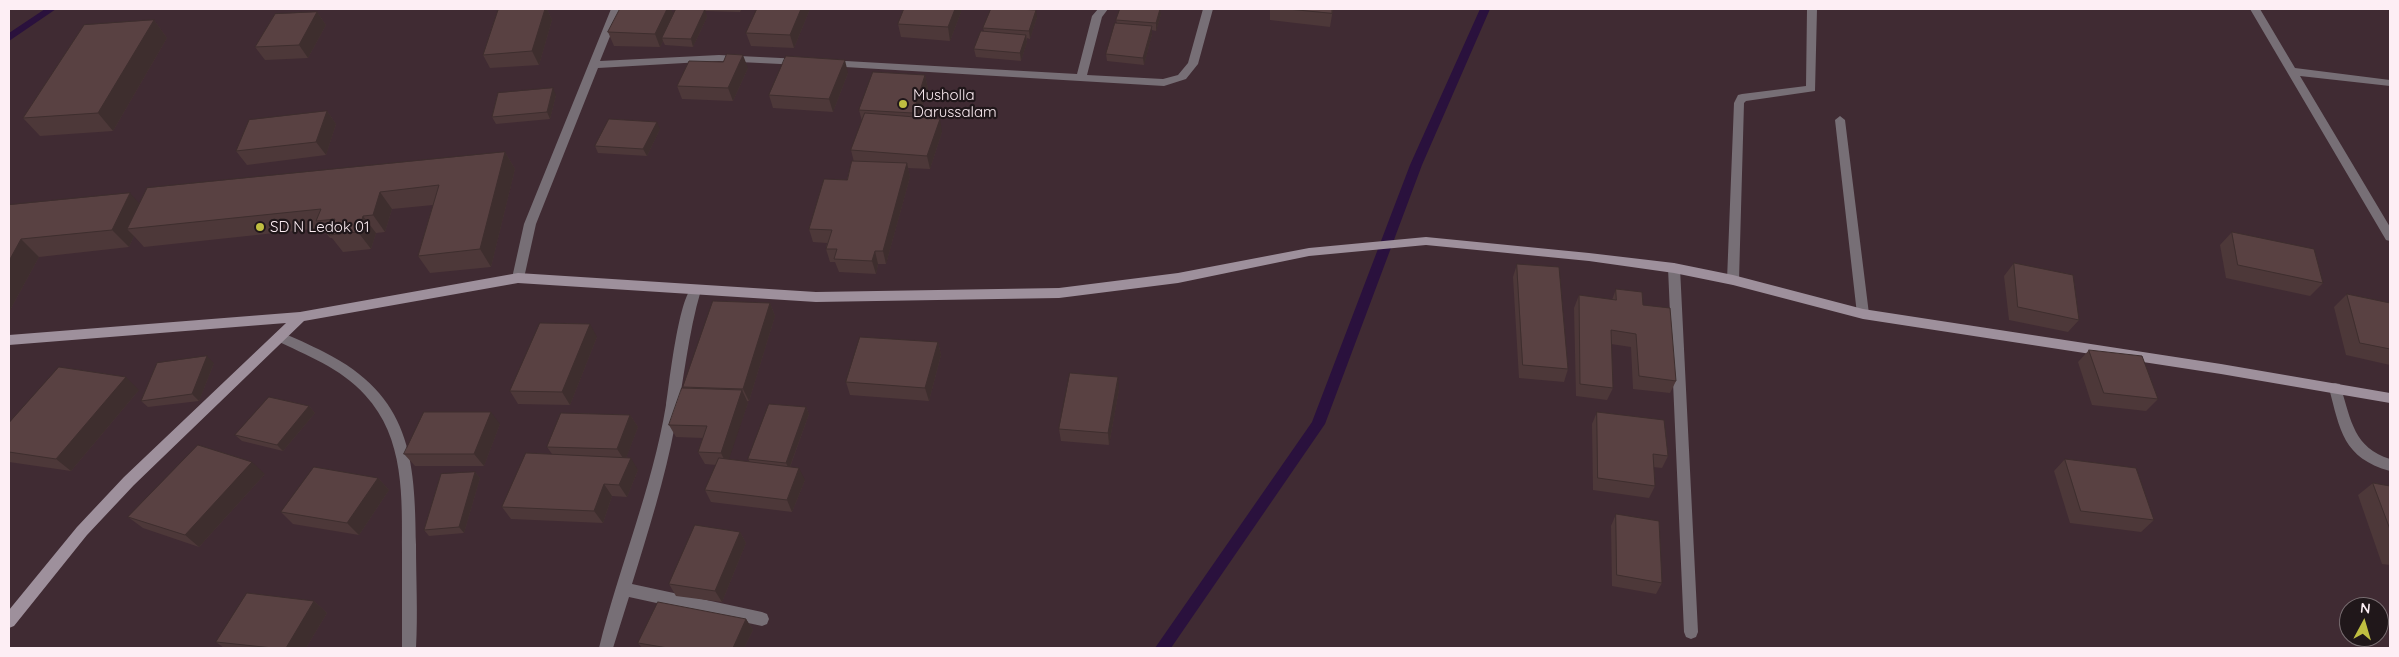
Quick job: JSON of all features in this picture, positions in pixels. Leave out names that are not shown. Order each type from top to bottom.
[{"type":"street","points":[[518,278],[530,224],[616,9]]},
{"type":"street","points":[[1081,79],[1097,16],[1103,9]]},
{"type":"street","points":[[594,65],[719,58],[1164,83],[1182,77],[1193,64],[1208,9]]},
{"type":"street","points":[[1733,280],[1738,103],[1742,98],[1810,90],[1813,71],[1812,9]]},
{"type":"street","points":[[2255,9],[2390,237]]},
{"type":"street","points":[[2290,71],[2390,83]]},
{"type":"street","points":[[1840,120],[1863,314]]},
{"type":"street","points":[[9,340],[300,317],[518,278],[816,297],[1058,293],[1178,278],[1309,252],[1426,241],[1589,257],[1674,268],[1733,280],[1863,314],[2390,398]]},
{"type":"street","points":[[1674,268],[1691,632]]},
{"type":"street","points":[[606,648],[669,424],[686,314],[695,290]]},
{"type":"street","points":[[9,621],[82,531],[129,481],[300,317]]},
{"type":"street","points":[[279,337],[342,368],[370,391],[387,412],[398,437],[406,466],[408,490],[409,648]]},
{"type":"street","points":[[2335,388],[2352,441],[2361,453],[2382,464],[2390,465]]},
{"type":"street","points":[[623,589],[762,619]]},
{"type":"building","points":[[545,9],[532,51],[483,55],[498,10]]},
{"type":"building","points":[[620,9],[667,9],[655,34],[608,32]]},
{"type":"building","points":[[676,9],[705,9],[691,39],[662,38]]},
{"type":"building","points":[[757,9],[801,9],[790,35],[746,33]]},
{"type":"building","points":[[904,9],[955,9],[948,27],[898,24]]},
{"type":"building","points":[[991,9],[1036,10],[1029,31],[983,28]]},
{"type":"building","points":[[1120,9],[1160,9],[1156,23],[1116,20]]},
{"type":"building","points":[[1288,9],[1332,9],[1332,13]]},
{"type":"building","points":[[317,12],[299,45],[255,47],[275,14]]},
{"type":"building","points":[[154,20],[98,113],[23,118],[84,25]]},
{"type":"building","points":[[1115,23],[1152,26],[1143,58],[1106,54]]},
{"type":"building","points":[[981,31],[1026,35],[1020,53],[974,49]]},
{"type":"building","points":[[727,54],[743,55],[728,88],[677,86],[689,61],[723,62]]},
{"type":"building","points":[[786,56],[845,60],[829,99],[769,95]]},
{"type":"building","points":[[873,72],[925,75],[913,113],[859,110]]},
{"type":"building","points":[[553,88],[547,112],[492,117],[498,93]]},
{"type":"building","points":[[327,111],[316,142],[236,151],[249,120]]},
{"type":"building","points":[[865,113],[940,119],[927,156],[851,150]]},
{"type":"building","points":[[609,119],[657,122],[643,149],[595,146]]},
{"type":"building","points":[[505,152],[480,249],[418,256],[439,185],[380,192],[373,215],[363,216],[358,232],[329,235],[335,219],[316,221],[321,209],[127,229],[147,188]]},
{"type":"building","points":[[852,161],[907,163],[883,251],[875,251],[872,261],[834,259],[837,249],[826,249],[832,230],[809,229],[824,179],[847,180]]},
{"type":"building","points":[[130,193],[112,230],[21,239],[9,261],[9,205]]},
{"type":"building","points":[[2232,232],[2314,249],[2323,283],[2238,265]]},
{"type":"building","points":[[2014,263],[2073,275],[2079,320],[2018,307]]},
{"type":"building","points":[[1517,264],[1559,267],[1568,369],[1523,365]]},
{"type":"building","points":[[1616,289],[1642,292],[1643,305],[1670,308],[1676,381],[1639,376],[1636,334],[1611,330],[1613,388],[1580,384],[1579,295],[1616,300]]},
{"type":"building","points":[[2347,294],[2390,303],[2390,349],[2360,343]]},
{"type":"building","points":[[713,301],[770,303],[743,389],[683,387]]},
{"type":"building","points":[[540,323],[590,324],[562,392],[510,391]]},
{"type":"building","points":[[860,337],[938,342],[925,388],[846,382]]},
{"type":"building","points":[[2089,350],[2142,356],[2158,399],[2104,393]]},
{"type":"building","points":[[207,356],[192,394],[141,401],[157,363]]},
{"type":"building","points":[[59,367],[126,377],[56,459],[9,452],[9,423]]},
{"type":"building","points":[[1070,373],[1118,377],[1108,433],[1059,429]]},
{"type":"building","points":[[682,388],[742,390],[721,453],[698,452],[707,426],[669,425]]},
{"type":"building","points":[[269,397],[309,406],[277,445],[235,435]]},
{"type":"building","points":[[769,404],[806,407],[786,463],[748,459]]},
{"type":"building","points":[[424,412],[491,412],[474,454],[404,454]]},
{"type":"building","points":[[1597,412],[1664,420],[1668,456],[1653,454],[1655,486],[1598,478]]},
{"type":"building","points":[[561,413],[630,415],[617,449],[547,447]]},
{"type":"building","points":[[198,445],[252,462],[185,535],[128,517]]},
{"type":"building","points":[[526,453],[631,458],[619,485],[604,484],[594,511],[502,507]]},
{"type":"building","points":[[719,458],[799,468],[787,500],[705,490]]},
{"type":"building","points":[[2065,459],[2136,468],[2154,520],[2081,511]]},
{"type":"building","points":[[314,467],[378,478],[347,523],[281,512]]},
{"type":"building","points":[[475,472],[459,527],[424,530],[441,474]]},
{"type":"building","points":[[2373,483],[2390,486],[2390,529]]},
{"type":"building","points":[[1616,514],[1659,521],[1662,583],[1617,575]]},
{"type":"building","points":[[695,525],[740,532],[715,591],[669,584]]},
{"type":"building","points":[[247,593],[314,601],[286,648],[216,642]]},
{"type":"building","points":[[658,602],[746,619],[733,648],[668,648],[638,643]]},
{"type":"waterway","points":[[9,38],[51,9]]},
{"type":"waterway","points":[[1162,648],[1318,424],[1416,165],[1485,9]]},
{"type":"place","name":"Musholla Darussalam","points":[[903,104]]},
{"type":"place","name":"SD N Ledok 01","points":[[260,227]]}]
